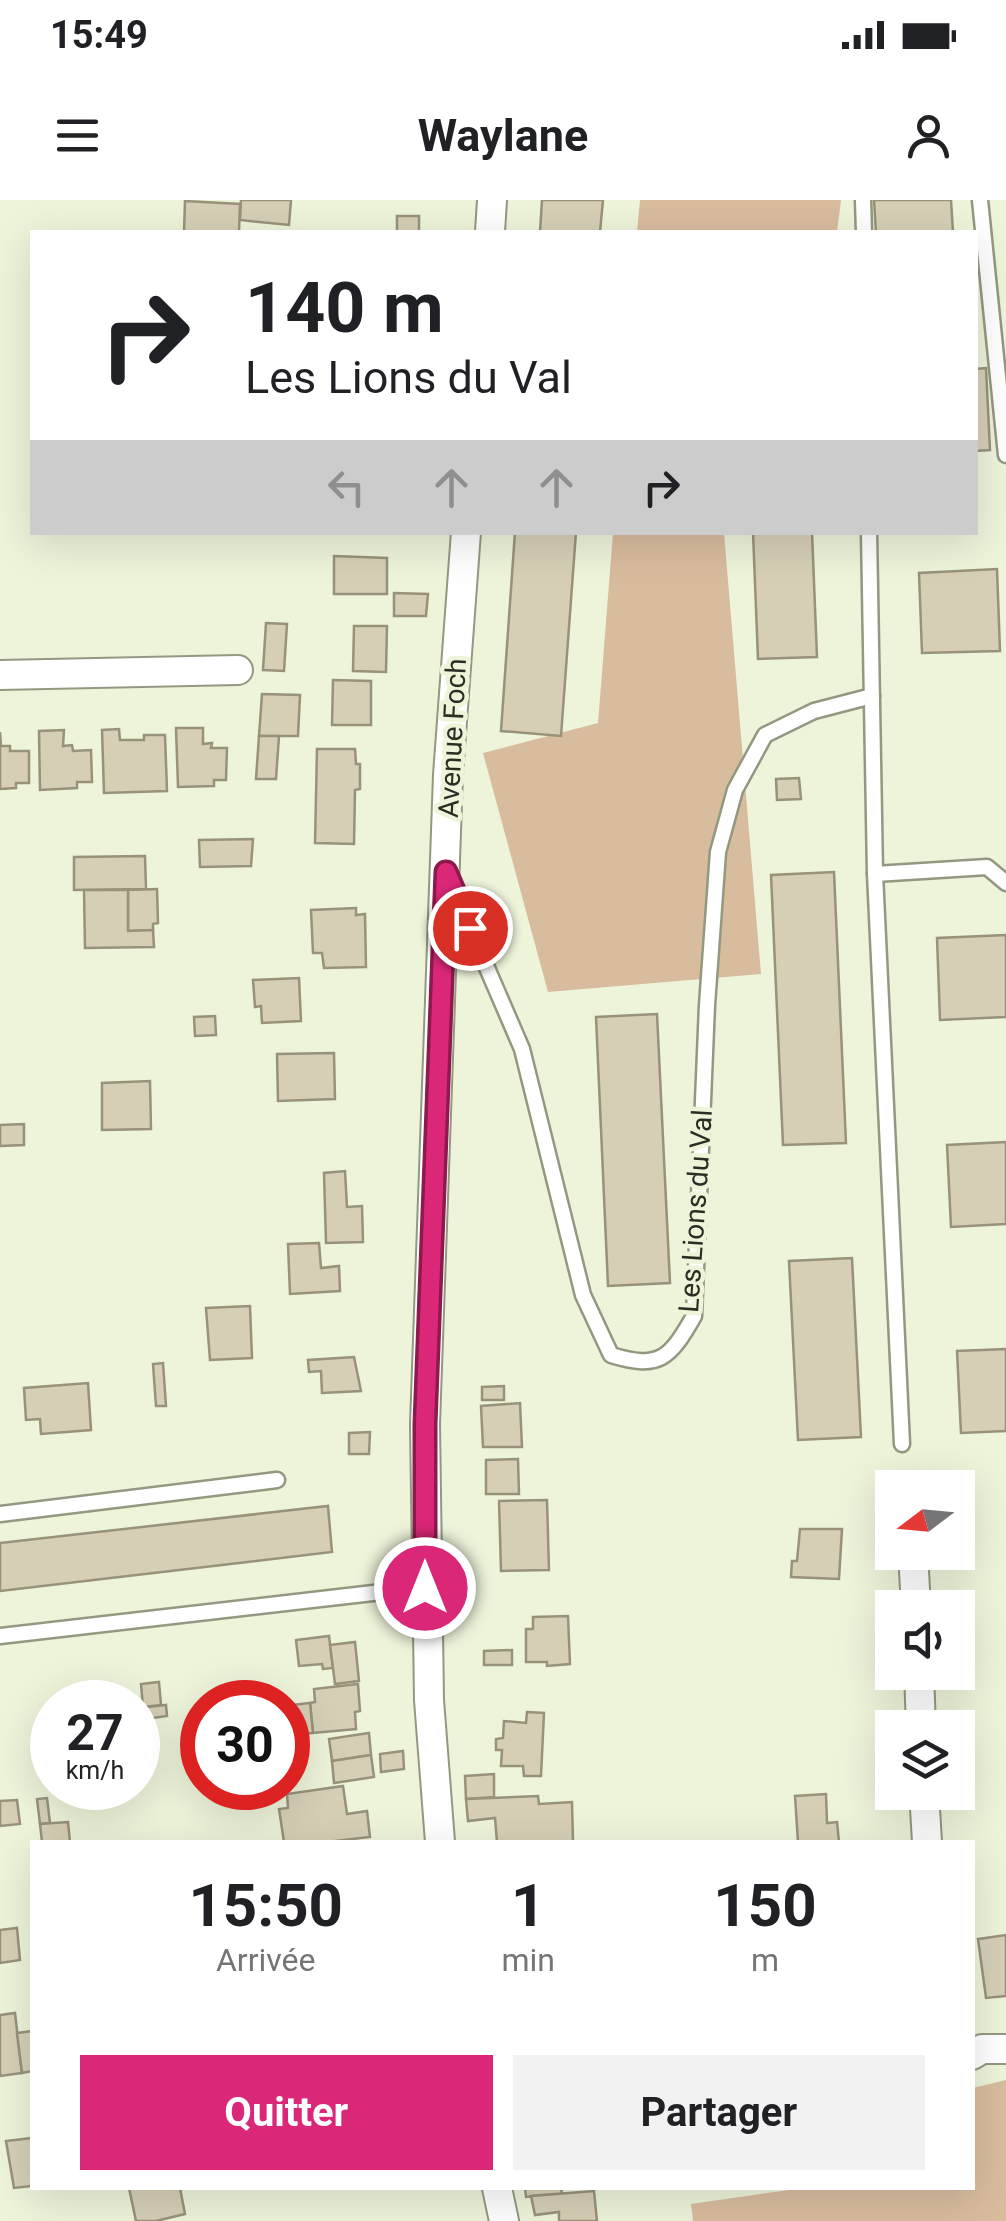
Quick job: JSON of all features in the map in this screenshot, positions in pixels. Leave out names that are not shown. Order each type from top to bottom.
[{"type":"street","points":[[490,230],[492,200]]},
{"type":"street","name":"Avenue Foch","points":[[440,1840],[425,1588],[425,1424],[448,775],[466,535]]},
{"type":"street","points":[[0,676],[238,670]]},
{"type":"street","points":[[925,1810],[926,1840]]},
{"type":"street","points":[[975,2053],[1006,2048]]},
{"type":"street","points":[[497,2190],[504,2221]]},
{"type":"lane","points":[[864,200],[864,230]]},
{"type":"lane","points":[[980,200],[1006,455]]},
{"type":"lane","points":[[869,535],[875,874],[902,1444]]},
{"type":"lane","name":"Les Lions du Val","points":[[446,872],[522,1050],[583,1295],[611,1355],[641,1364],[674,1350],[694,1316],[706,1025],[718,852],[734,790],[765,735],[814,711],[872,696]]},
{"type":"lane","points":[[988,868],[1006,882]]},
{"type":"lane","points":[[875,874],[1006,868]]},
{"type":"lane","points":[[0,1514],[277,1480]]},
{"type":"lane","points":[[0,1636],[425,1588]]},
{"type":"shaded area","points":[[640,200],[841,200],[837,230],[637,230]]},
{"type":"shaded area","points":[[613,535],[724,535],[761,974],[548,992],[483,753],[598,723]]},
{"type":"shaded area","points":[[1006,2080],[1006,2221],[693,2221],[691,2204],[789,2190],[975,2190],[975,2088]]},
{"type":"building","points":[[241,200],[291,200],[289,225],[240,220]]},
{"type":"building","points":[[542,200],[603,200],[600,230],[540,230]]},
{"type":"building","points":[[874,200],[951,200],[953,230],[876,230]]},
{"type":"building","points":[[185,201],[240,204],[239,230],[184,230]]},
{"type":"building","points":[[397,216],[419,216],[419,230],[397,230]]},
{"type":"building","points":[[986,368],[990,450],[978,451],[978,369]]},
{"type":"building","points":[[515,535],[576,535],[561,736],[501,731]]},
{"type":"building","points":[[753,535],[812,535],[817,657],[758,659]]},
{"type":"building","points":[[334,556],[387,558],[387,594],[334,594]]},
{"type":"building","points":[[997,569],[1000,651],[922,653],[919,573]]},
{"type":"building","points":[[394,593],[428,594],[426,616],[394,616]]},
{"type":"building","points":[[266,623],[287,624],[284,671],[263,670]]},
{"type":"building","points":[[354,626],[387,626],[386,672],[353,671]]},
{"type":"building","points":[[333,680],[371,681],[371,725],[332,725]]},
{"type":"building","points":[[262,694],[300,695],[298,736],[259,736]]},
{"type":"building","points":[[176,728],[203,728],[203,744],[227,748],[226,780],[214,780],[214,786],[178,787]]},
{"type":"building","points":[[119,729],[120,740],[165,735],[167,791],[104,793],[102,730]]},
{"type":"building","points":[[64,730],[63,746],[72,745],[73,751],[91,750],[92,782],[77,782],[77,788],[40,790],[39,731]]},
{"type":"building","points":[[0,732],[1,746],[10,746],[10,751],[29,751],[29,783],[0,789]]},
{"type":"building","points":[[259,736],[279,736],[276,779],[256,779]]},
{"type":"building","points":[[317,749],[355,749],[356,764],[360,764],[360,789],[355,790],[354,844],[315,843]]},
{"type":"building","points":[[799,778],[801,799],[777,800],[776,779]]},
{"type":"building","points":[[253,839],[251,866],[200,867],[199,840]]},
{"type":"building","points":[[145,856],[146,889],[74,890],[74,857]]},
{"type":"building","points":[[834,872],[846,1143],[783,1145],[771,875]]},
{"type":"building","points":[[157,889],[158,923],[153,924],[153,930],[128,931],[128,890]]},
{"type":"building","points":[[84,890],[128,890],[128,931],[153,930],[154,947],[85,948]]},
{"type":"building","points":[[356,908],[356,915],[365,914],[366,967],[324,968],[322,953],[313,953],[311,910]]},
{"type":"building","points":[[1006,935],[1006,1017],[940,1020],[937,938]]},
{"type":"building","points":[[299,978],[301,1021],[262,1023],[261,1006],[255,1007],[253,980]]},
{"type":"building","points":[[657,1014],[670,1283],[608,1286],[596,1017]]},
{"type":"building","points":[[215,1016],[216,1035],[195,1036],[194,1017]]},
{"type":"building","points":[[334,1053],[335,1099],[278,1101],[277,1054]]},
{"type":"building","points":[[150,1081],[151,1129],[102,1130],[102,1083]]},
{"type":"building","points":[[24,1124],[24,1145],[0,1146],[0,1125]]},
{"type":"building","points":[[1006,1142],[1006,1224],[951,1227],[947,1145]]},
{"type":"building","points":[[345,1171],[347,1207],[362,1206],[363,1242],[326,1243],[324,1173]]},
{"type":"building","points":[[319,1243],[321,1268],[339,1266],[340,1291],[290,1294],[288,1244]]},
{"type":"building","points":[[852,1258],[861,1437],[798,1440],[789,1261]]},
{"type":"building","points":[[250,1306],[252,1358],[210,1360],[206,1308]]},
{"type":"building","points":[[1006,1349],[1006,1431],[961,1433],[957,1351]]},
{"type":"building","points":[[354,1357],[361,1391],[322,1393],[321,1371],[309,1372],[308,1360]]},
{"type":"building","points":[[163,1363],[166,1406],[156,1406],[153,1364]]},
{"type":"building","points":[[88,1383],[91,1430],[41,1434],[40,1419],[26,1420],[24,1388]]},
{"type":"building","points":[[504,1386],[504,1400],[482,1400],[482,1387]]},
{"type":"building","points":[[520,1403],[522,1447],[483,1447],[481,1406]]},
{"type":"building","points":[[370,1432],[369,1454],[349,1454],[349,1433]]},
{"type":"building","points":[[518,1459],[519,1494],[486,1494],[486,1460]]},
{"type":"building","points":[[547,1500],[549,1570],[501,1571],[499,1501]]},
{"type":"building","points":[[328,1506],[332,1552],[0,1591],[0,1543]]},
{"type":"building","points":[[800,1529],[842,1529],[839,1579],[791,1577]]},
{"type":"building","points":[[568,1616],[570,1664],[547,1666],[547,1662],[526,1662],[526,1629],[533,1629],[533,1617]]},
{"type":"building","points":[[329,1636],[333,1668],[323,1669],[322,1664],[299,1666],[296,1640]]},
{"type":"building","points":[[355,1642],[359,1681],[335,1684],[330,1645]]},
{"type":"building","points":[[512,1650],[512,1665],[484,1665],[484,1651]]},
{"type":"building","points":[[358,1684],[360,1711],[355,1712],[356,1729],[313,1733],[310,1703],[315,1702],[314,1689]]},
{"type":"building","points":[[166,1705],[167,1716],[160,1717],[160,1706]]},
{"type":"building","points":[[527,1712],[544,1713],[541,1776],[524,1776],[523,1766],[501,1766],[502,1750],[496,1750],[496,1739],[503,1738],[504,1721],[526,1723]]},
{"type":"building","points":[[369,1733],[371,1755],[332,1761],[329,1739]]},
{"type":"building","points":[[403,1751],[404,1769],[381,1772],[380,1754]]},
{"type":"building","points":[[371,1755],[374,1777],[334,1783],[332,1761]]},
{"type":"building","points":[[494,1774],[494,1797],[466,1799],[465,1776]]},
{"type":"building","points":[[343,1786],[347,1814],[367,1811],[370,1837],[284,1840],[279,1810],[310,1810],[310,1791]]},
{"type":"building","points":[[826,1794],[827,1823],[837,1822],[839,1840],[798,1840],[795,1796]]},
{"type":"building","points":[[538,1796],[539,1804],[572,1802],[573,1840],[497,1840],[495,1818],[468,1821],[466,1799]]},
{"type":"building","points":[[17,1800],[20,1824],[0,1826],[0,1801]]},
{"type":"building","points":[[38,1810],[48,1810],[50,1823],[40,1824]]},
{"type":"building","points":[[68,1822],[70,1840],[42,1840],[40,1824]]},
{"type":"building","points":[[17,1928],[20,1960],[0,1963],[0,1930]]},
{"type":"building","points":[[1006,1935],[1006,1996],[986,1998],[978,1939]]},
{"type":"building","points":[[15,2013],[22,2073],[0,2076],[0,2015]]},
{"type":"building","points":[[30,2031],[30,2071],[22,2073],[17,2033]]},
{"type":"building","points":[[30,2138],[30,2186],[14,2188],[6,2141]]},
{"type":"building","points":[[129,2190],[180,2190],[185,2214],[136,2221]]},
{"type":"building","points":[[525,2190],[561,2190],[562,2194],[526,2197]]},
{"type":"building","points":[[594,2191],[597,2221],[559,2221],[559,2212],[535,2215],[531,2196]]},
{"type":"route","points":[[425,1588],[425,1424],[446,872],[470,928]]}]
